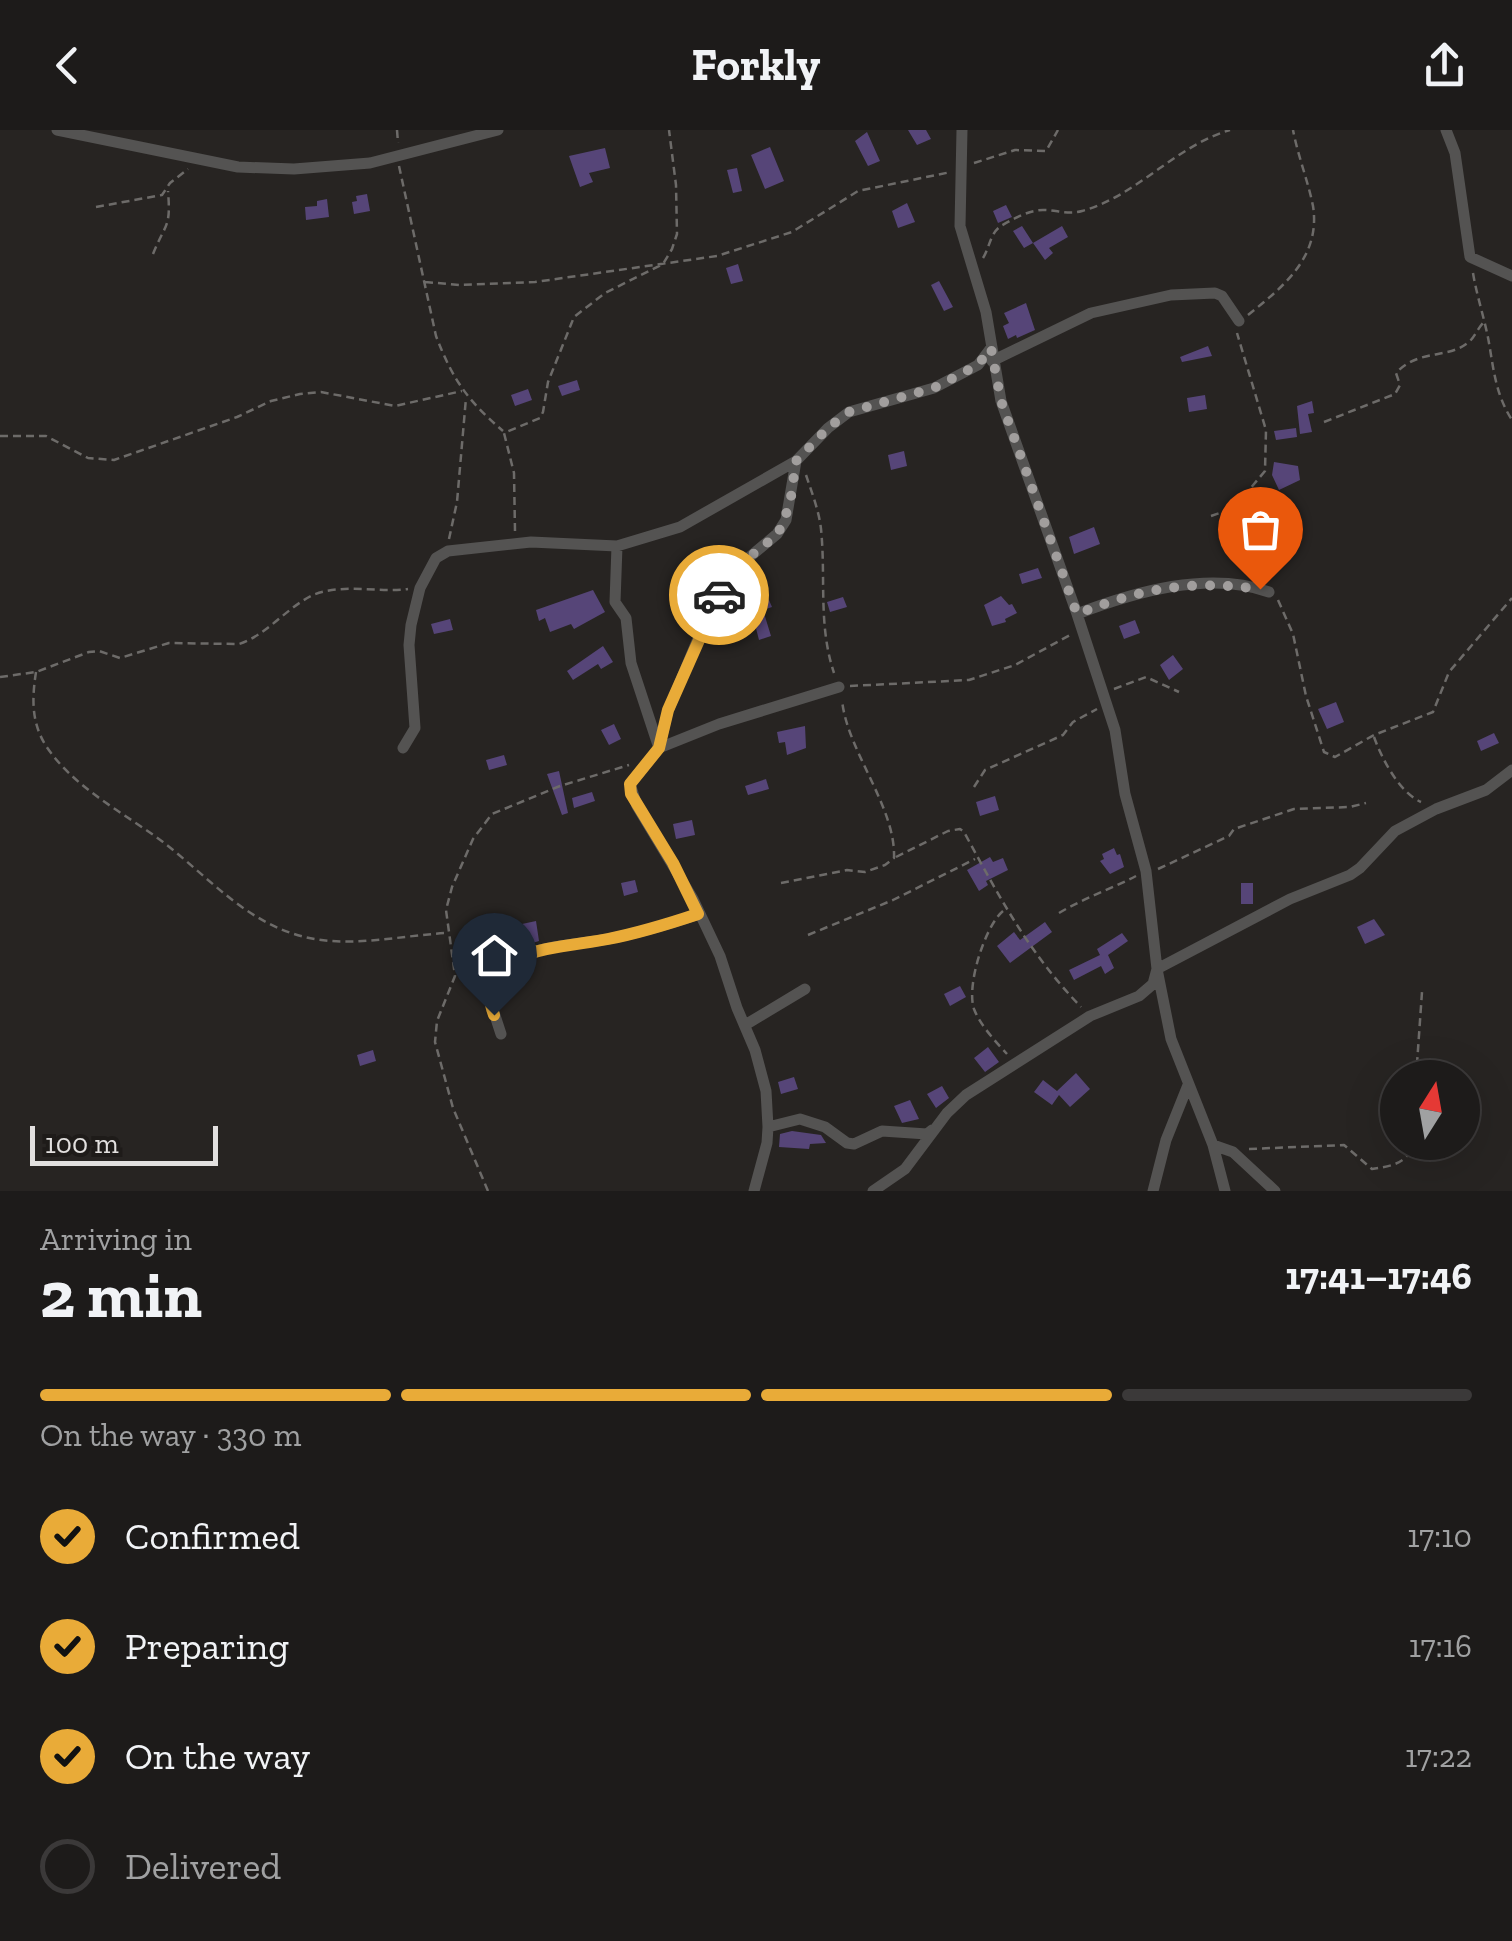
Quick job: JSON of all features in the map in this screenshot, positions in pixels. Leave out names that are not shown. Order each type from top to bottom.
[{"type":"street","points":[[58,130],[238,167],[294,169],[358,165],[463,142],[498,130]]},
{"type":"street","points":[[962,130],[960,226],[976,273],[1001,401],[1115,730],[1125,794],[1146,871],[1171,1039],[1213,1145],[1225,1191]]},
{"type":"street","points":[[1446,130],[1458,165],[1470,257],[1512,276]]},
{"type":"street","points":[[404,748],[414,728],[409,646],[420,588],[436,558],[448,551],[518,543],[617,546],[654,536],[705,515],[801,458],[849,412],[934,388],[992,354],[1091,313],[1172,295],[1215,292],[1239,321]]},
{"type":"street","points":[[754,1191],[768,1127],[766,1091],[720,956],[679,874],[631,794],[630,784],[656,752],[668,710],[715,602],[734,572],[778,534],[786,520],[801,458]]},
{"type":"street","points":[[617,546],[615,602],[626,618],[632,663],[656,752]]},
{"type":"street","points":[[1077,614],[1158,587],[1231,586],[1269,592]]},
{"type":"street","points":[[656,752],[719,724],[840,690]]},
{"type":"street","points":[[873,1191],[905,1168],[966,1094],[1090,1016],[1129,1002],[1148,990],[1158,969],[1299,894],[1350,874],[1395,831],[1436,808],[1486,790],[1512,770]]},
{"type":"street","points":[[502,1034],[488,994],[495,974],[507,964],[546,949],[636,933],[698,914]]},
{"type":"street","points":[[745,1025],[805,989]]},
{"type":"street","points":[[1153,1191],[1166,1140],[1188,1085]]},
{"type":"street","points":[[768,1127],[800,1119],[825,1127],[854,1144],[882,1131],[927,1134],[935,1128]]},
{"type":"street","points":[[1213,1145],[1233,1152],[1275,1191]]},
{"type":"path","points":[[504,433],[540,418],[548,382],[574,318],[606,293],[664,264],[677,234],[675,170],[668,130]]},
{"type":"path","points":[[425,282],[534,282],[716,256],[774,240],[858,191],[962,167],[1015,150],[1046,151],[1058,130]]},
{"type":"path","points":[[976,273],[990,247],[992,234],[1003,225],[1040,210],[1063,214],[1094,206],[1129,189],[1194,144],[1230,130]]},
{"type":"path","points":[[1211,516],[1234,508],[1265,471],[1266,430],[1239,341],[1239,321],[1290,280],[1308,250],[1314,212],[1293,130]]},
{"type":"path","points":[[398,155],[400,181],[436,336],[466,397],[504,433],[514,474],[513,518],[518,543]]},
{"type":"path","points":[[96,207],[162,195],[177,177],[202,160]]},
{"type":"path","points":[[153,254],[168,224],[168,190]]},
{"type":"path","points":[[1470,257],[1495,384],[1512,420]]},
{"type":"path","points":[[1324,422],[1395,394],[1400,389],[1396,377],[1399,369],[1415,357],[1462,346],[1474,338],[1484,322]]},
{"type":"path","points":[[0,436],[46,436],[88,458],[114,460],[237,418],[271,401],[300,394],[321,392],[396,406],[462,391]]},
{"type":"path","points":[[436,558],[454,525],[466,397]]},
{"type":"path","points":[[801,458],[821,528],[825,646],[849,730],[875,789],[894,858]]},
{"type":"path","points":[[0,677],[36,672],[89,652],[120,658],[169,643],[239,644],[296,604],[324,591],[420,588]]},
{"type":"path","points":[[1269,592],[1282,605],[1288,619],[1324,752],[1336,757],[1374,735],[1433,712],[1449,672],[1512,598]]},
{"type":"path","points":[[840,690],[862,684],[947,682],[990,675],[1082,629]]},
{"type":"path","points":[[36,672],[35,722],[44,744],[59,763],[80,784],[166,845],[240,906],[294,934],[325,941],[448,933]]},
{"type":"path","points":[[974,787],[985,770],[1063,735],[1073,722],[1105,698],[1146,677],[1179,692]]},
{"type":"path","points":[[1374,735],[1383,760],[1411,797],[1436,808]]},
{"type":"path","points":[[488,1191],[453,1108],[435,1042],[438,1020],[456,976],[446,910],[452,887],[473,838],[492,814],[656,752]]},
{"type":"path","points":[[1059,913],[1146,871],[1182,859],[1229,836],[1240,826],[1286,811],[1366,803]]},
{"type":"path","points":[[780,883],[847,870],[865,872],[948,831],[960,829],[1005,910],[1041,964],[1090,1016]]},
{"type":"path","points":[[808,935],[893,900],[977,858]]},
{"type":"path","points":[[1005,910],[993,920],[983,945],[972,1000],[983,1025],[1016,1063]]},
{"type":"path","points":[[1417,1060],[1422,992]]},
{"type":"path","points":[[1233,1152],[1344,1145],[1372,1169],[1405,1160]]},
{"type":"building","points":[[908,130],[926,130],[931,139],[917,145]]},
{"type":"building","points":[[867,132],[880,161],[868,166],[855,141]]},
{"type":"building","points":[[770,147],[784,181],[765,189],[751,155]]},
{"type":"building","points":[[605,148],[610,168],[589,173],[593,182],[580,187],[569,156]]},
{"type":"building","points":[[737,168],[742,191],[733,193],[727,170]]},
{"type":"building","points":[[367,194],[370,211],[354,214],[352,202],[357,201],[356,196]]},
{"type":"building","points":[[327,199],[329,217],[306,220],[305,207],[317,206],[317,201]]},
{"type":"building","points":[[907,203],[915,222],[898,228],[892,211]]},
{"type":"building","points":[[1006,205],[1012,217],[998,223],[993,211]]},
{"type":"building","points":[[1022,226],[1033,243],[1024,248],[1013,231]]},
{"type":"building","points":[[1062,226],[1068,237],[1049,248],[1053,253],[1045,260],[1033,243]]},
{"type":"building","points":[[738,264],[743,281],[731,284],[726,268]]},
{"type":"building","points":[[939,281],[953,307],[944,311],[931,285]]},
{"type":"building","points":[[1026,303],[1035,330],[1008,339],[1003,326],[1009,323],[1004,313]]},
{"type":"building","points":[[1208,346],[1212,356],[1182,362],[1180,357]]},
{"type":"building","points":[[577,380],[580,390],[562,396],[558,386]]},
{"type":"building","points":[[528,389],[532,400],[515,406],[511,395]]},
{"type":"building","points":[[1205,395],[1207,409],[1189,412],[1187,398]]},
{"type":"building","points":[[1312,401],[1314,413],[1308,414],[1312,432],[1300,434],[1297,406]]},
{"type":"building","points":[[1296,428],[1297,437],[1276,440],[1274,431]]},
{"type":"building","points":[[904,451],[907,466],[891,470],[888,455]]},
{"type":"building","points":[[1274,462],[1298,466],[1300,480],[1279,490],[1272,475]]},
{"type":"building","points":[[1094,527],[1100,544],[1074,554],[1069,537]]},
{"type":"building","points":[[1038,568],[1042,578],[1022,584],[1019,574]]},
{"type":"building","points":[[757,572],[772,607],[763,610],[771,636],[759,640],[743,578]]},
{"type":"building","points":[[593,590],[605,612],[574,629],[571,624],[550,632],[545,618],[539,621],[536,610]]},
{"type":"building","points":[[1001,596],[1017,613],[992,626],[984,605]]},
{"type":"building","points":[[843,597],[847,607],[830,612],[827,602]]},
{"type":"building","points":[[450,619],[453,630],[434,634],[431,624]]},
{"type":"building","points":[[1135,620],[1140,633],[1124,639],[1119,626]]},
{"type":"building","points":[[603,646],[613,662],[601,669],[598,664],[573,680],[567,671]]},
{"type":"building","points":[[1173,655],[1183,669],[1169,680],[1160,665]]},
{"type":"building","points":[[1336,702],[1344,722],[1327,729],[1318,709]]},
{"type":"building","points":[[614,724],[621,739],[609,745],[601,730]]},
{"type":"building","points":[[805,726],[806,748],[787,755],[785,742],[779,743],[777,732]]},
{"type":"building","points":[[1494,733],[1499,743],[1481,751],[1477,741]]},
{"type":"building","points":[[504,755],[507,765],[489,770],[486,760]]},
{"type":"building","points":[[559,771],[568,813],[562,815],[547,774]]},
{"type":"building","points":[[766,779],[769,789],[748,795],[745,786]]},
{"type":"building","points":[[592,792],[595,801],[574,808],[572,798]]},
{"type":"building","points":[[995,796],[999,810],[980,816],[976,802]]},
{"type":"building","points":[[692,820],[695,835],[676,839],[673,824]]},
{"type":"building","points":[[1114,848],[1124,867],[1110,874],[1100,861],[1104,859],[1102,854]]},
{"type":"building","points":[[990,857],[993,862],[1003,858],[1008,870],[986,881],[988,885],[979,891],[967,870]]},
{"type":"building","points":[[635,880],[638,892],[624,896],[621,883]]},
{"type":"building","points":[[1241,883],[1253,883],[1253,904],[1241,904]]},
{"type":"building","points":[[1374,919],[1385,935],[1365,944],[1357,927]]},
{"type":"building","points":[[536,921],[539,941],[526,945],[522,924]]},
{"type":"building","points":[[1045,922],[1052,932],[1010,963],[997,946],[1014,932],[1020,940]]},
{"type":"building","points":[[1122,933],[1128,941],[1108,955],[1114,968],[1105,974],[1101,966],[1074,980],[1069,970],[1100,955],[1097,949]]},
{"type":"building","points":[[960,986],[966,997],[950,1006],[944,994]]},
{"type":"building","points":[[988,1047],[999,1062],[985,1072],[974,1058]]},
{"type":"building","points":[[373,1050],[376,1061],[360,1066],[357,1055]]},
{"type":"building","points":[[1076,1073],[1090,1089],[1070,1107],[1059,1095],[1052,1105],[1034,1092],[1043,1080],[1057,1091]]},
{"type":"building","points":[[794,1077],[798,1089],[781,1094],[778,1082]]},
{"type":"building","points":[[942,1086],[949,1098],[936,1108],[927,1094]]},
{"type":"building","points":[[910,1100],[919,1119],[902,1123],[894,1106]]},
{"type":"building","points":[[792,1131],[821,1135],[826,1143],[810,1144],[809,1149],[779,1147],[780,1134]]},
{"type":"way so far","points":[[719,595],[734,572],[778,534],[790,504],[796,461],[828,428],[849,412],[934,388],[978,365],[991,348],[1001,401],[1077,614],[1158,587],[1260,589]]},
{"type":"route","points":[[494,1015],[488,994],[490,982],[507,964],[530,953],[626,935],[698,914],[673,863],[637,806],[630,784],[659,748],[668,710],[719,595]]}]
